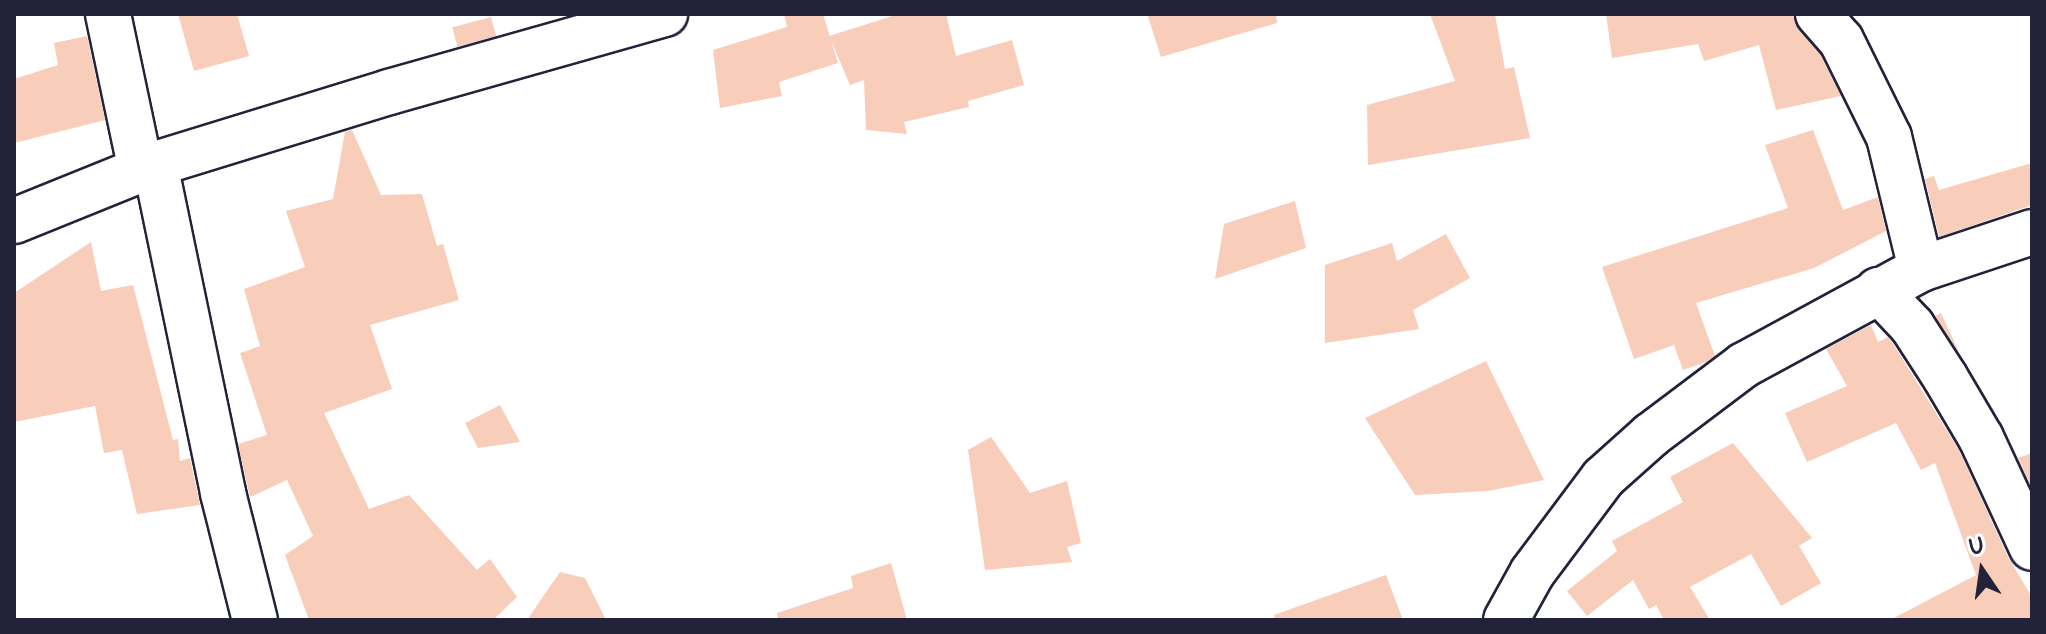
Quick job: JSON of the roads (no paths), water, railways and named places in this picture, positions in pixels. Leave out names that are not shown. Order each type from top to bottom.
[{"type":"street","points":[[108,14],[148,167],[255,620]]},
{"type":"street","points":[[14,221],[148,167],[389,92],[665,14]]},
{"type":"street","points":[[1818,14],[1841,40],[1889,137],[1921,269]]},
{"type":"street","points":[[1506,620],[1532,573],[1603,478],[1641,444],[1744,365],[1921,269],[2032,232]]},
{"type":"street","points":[[1878,290],[1912,326],[1945,377],[1981,438],[2032,548]]}]
